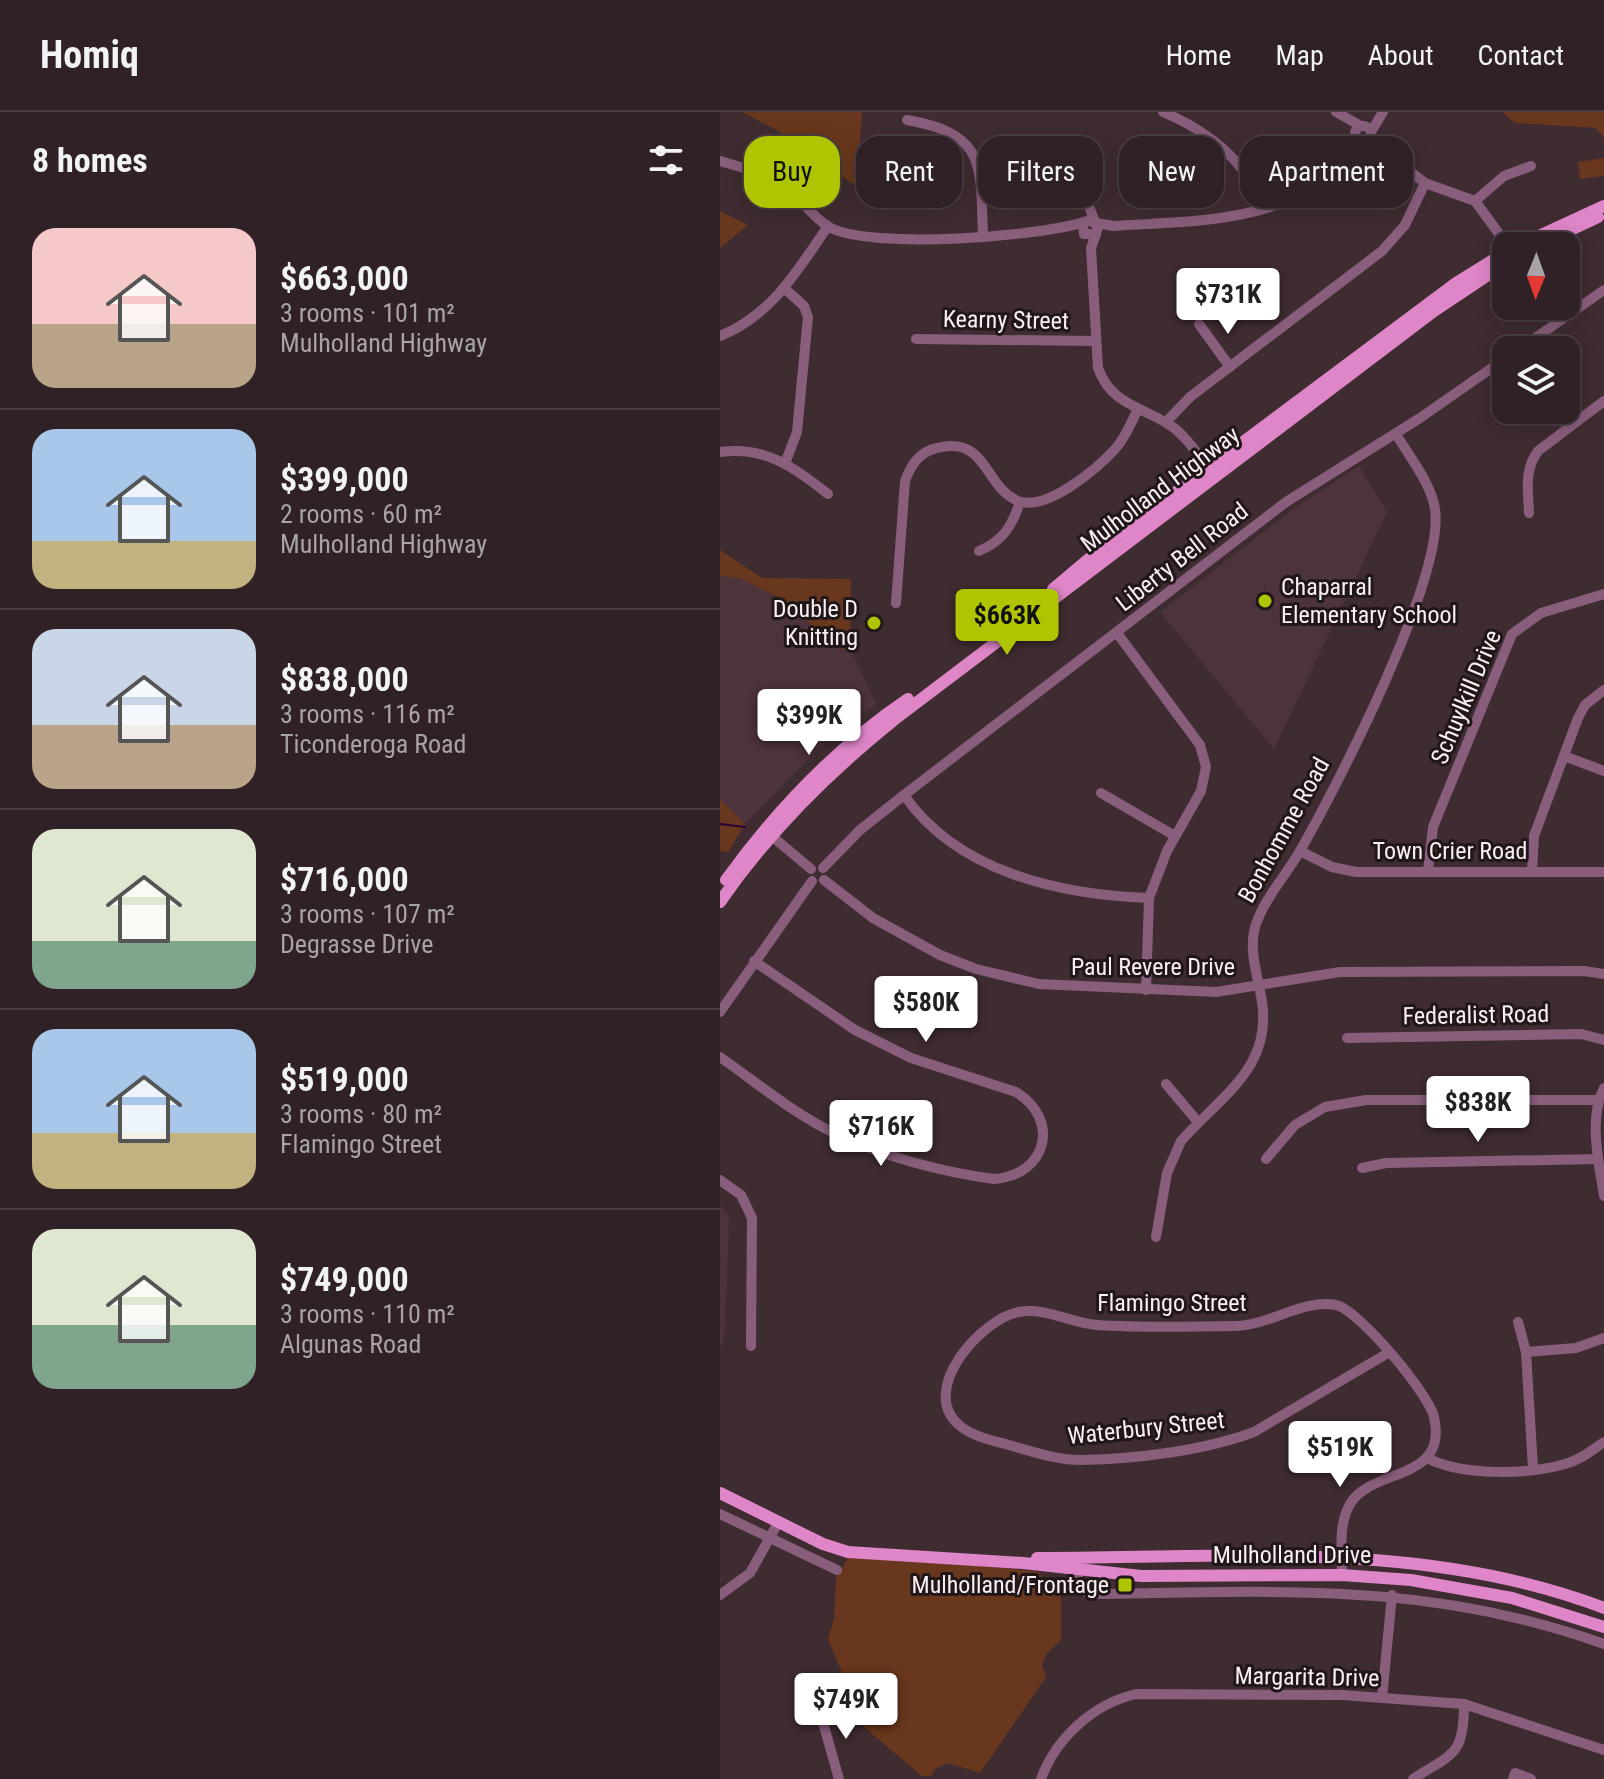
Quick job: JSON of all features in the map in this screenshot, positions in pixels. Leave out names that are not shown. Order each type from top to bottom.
[{"type":"main road","points":[[1547,232],[1604,206]]},
{"type":"main road","points":[[1566,232],[1604,214]]},
{"type":"main road","name":"Mulholland Highway","points":[[720,902],[770,834],[885,727],[1456,283],[1492,261]]},
{"type":"main road","name":"Mulholland Highway","points":[[720,888],[764,829],[847,747],[1211,472],[1492,272]]},
{"type":"main road","name":"Mulholland Drive","points":[[720,1493],[823,1544],[848,1552],[1077,1565],[1342,1558],[1474,1571],[1604,1608]]},
{"type":"main road","name":"Mulholland Drive","points":[[1077,1565],[1157,1577],[1342,1575],[1471,1589],[1531,1603],[1604,1627]]},
{"type":"street","points":[[1163,112],[1192,124],[1219,142],[1240,164]]},
{"type":"street","points":[[1341,116],[1425,183],[1475,201],[1498,232]]},
{"type":"street","points":[[1363,134],[1379,116]]},
{"type":"street","points":[[907,120],[934,125],[964,140],[977,160],[983,235]]},
{"type":"street","points":[[720,161],[765,176],[787,188],[828,226],[854,236],[886,239],[1227,218],[1266,208]]},
{"type":"street","points":[[1475,201],[1504,176],[1531,166]]},
{"type":"street","points":[[1166,422],[1190,397],[1382,251],[1405,225],[1425,183]]},
{"type":"street","points":[[1089,208],[1095,341],[1102,379],[1114,396],[1137,411],[1166,422],[1184,437],[1211,472]]},
{"type":"street","points":[[720,336],[749,322],[784,288],[828,226]]},
{"type":"street","points":[[784,288],[804,306],[808,317],[797,432],[786,461]]},
{"type":"street","points":[[1538,336],[1604,290]]},
{"type":"street","points":[[1199,324],[1230,367]]},
{"type":"street","name":"Kearny Street","points":[[916,339],[1095,341]]},
{"type":"street","name":"Liberty Bell Road","points":[[823,868],[860,830],[904,795],[1286,502],[1396,434],[1492,368]]},
{"type":"street","points":[[1529,513],[1527,473],[1531,461],[1538,451],[1604,401]]},
{"type":"street","points":[[896,603],[905,481],[910,467],[923,453],[948,446],[964,448],[981,459],[1007,495],[1020,502],[1053,499],[1115,450],[1137,411]]},
{"type":"street","name":"Bonhomme Road","points":[[1156,1237],[1172,1156],[1198,1122],[1252,1065],[1261,1049],[1266,1018],[1253,958],[1256,924],[1300,851],[1396,659],[1436,540],[1435,507],[1428,488],[1396,434]]},
{"type":"street","points":[[720,452],[761,452],[786,461],[828,494]]},
{"type":"street","points":[[979,551],[996,544],[1006,533],[1020,502]]},
{"type":"street","name":"Schuylkill Drive","points":[[1428,871],[1433,827],[1512,634],[1541,613],[1604,594]]},
{"type":"street","points":[[1117,633],[1200,745],[1206,767],[1201,791],[1175,836],[1149,898],[1146,990]]},
{"type":"street","points":[[1532,871],[1534,836],[1564,756],[1585,705],[1604,690]]},
{"type":"street","points":[[1564,756],[1604,771]]},
{"type":"street","points":[[1101,793],[1175,836]]},
{"type":"street","points":[[904,795],[922,822],[939,836],[987,862],[1038,882],[1088,895],[1149,898]]},
{"type":"street","points":[[720,1012],[812,881],[811,869],[770,834]]},
{"type":"street","name":"Town Crier Road","points":[[1300,851],[1344,871],[1604,872]]},
{"type":"street","points":[[811,869],[823,868],[824,880],[812,881]]},
{"type":"street","name":"Paul Revere Drive","points":[[824,880],[908,939],[976,969],[1039,984],[1216,992],[1340,972],[1584,971],[1604,974]]},
{"type":"street","points":[[720,1057],[832,1132],[883,1151],[994,1179],[1010,1178],[1025,1170],[1041,1147],[1043,1129],[1039,1113],[1030,1101],[1016,1092],[911,1058],[855,1030],[754,961]]},
{"type":"street","name":"Federalist Road","points":[[1347,1038],[1581,1034],[1604,1040]]},
{"type":"street","points":[[1166,1084],[1198,1122]]},
{"type":"street","points":[[1604,1088],[1597,1100],[1598,1159],[1604,1196]]},
{"type":"street","points":[[1266,1159],[1295,1125],[1325,1107],[1366,1100],[1597,1100]]},
{"type":"street","points":[[1362,1168],[1386,1163],[1598,1159]]},
{"type":"street","points":[[720,1180],[741,1195],[752,1218],[751,1346]]},
{"type":"street","name":"Flamingo Street","points":[[949,1409],[946,1390],[956,1361],[985,1331],[1001,1319],[1020,1312],[1040,1312],[1096,1325],[1240,1326],[1315,1305],[1338,1306],[1356,1316],[1430,1404],[1435,1435],[1427,1458]]},
{"type":"street","points":[[1518,1322],[1526,1352],[1533,1468]]},
{"type":"street","points":[[1526,1352],[1576,1348],[1604,1338]]},
{"type":"street","name":"Waterbury Street","points":[[949,1409],[957,1424],[976,1435],[1053,1457],[1079,1460],[1208,1446],[1254,1432],[1388,1353]]},
{"type":"street","points":[[1342,1575],[1345,1515],[1357,1494],[1413,1469],[1427,1458],[1456,1471],[1533,1468],[1567,1463],[1604,1442]]},
{"type":"street","points":[[720,1514],[837,1570]]},
{"type":"street","points":[[720,1595],[750,1573],[778,1523]]},
{"type":"street","points":[[1077,1565],[1078,1587],[1089,1594],[1336,1592],[1392,1595],[1488,1609],[1604,1644]]},
{"type":"street","points":[[1382,1698],[1392,1595]]},
{"type":"street","name":"Margarita Drive","points":[[1041,1779],[1050,1754],[1091,1713],[1117,1698],[1136,1694],[1382,1698],[1464,1704],[1604,1750]]},
{"type":"street","points":[[1413,1779],[1459,1747],[1464,1735],[1464,1704]]},
{"type":"street","points":[[820,1712],[839,1779]]},
{"type":"street","points":[[1513,1779],[1515,1773],[1531,1779]]},
{"type":"shaded area","points":[[742,112],[862,112],[860,136],[856,136],[856,186],[840,175],[840,136],[785,136]]},
{"type":"shaded area","points":[[1502,112],[1604,112],[1604,138],[1596,128],[1515,123]]},
{"type":"shaded area","points":[[1604,158],[1604,176],[1580,179],[1578,162]]},
{"type":"shaded area","points":[[720,211],[748,225],[720,248]]},
{"type":"shaded area","points":[[1359,466],[1387,512],[1274,749],[1160,612],[1296,507]]},
{"type":"shaded area","points":[[720,550],[762,578],[851,579],[850,651],[822,644],[801,609],[742,579],[720,576]]},
{"type":"shaded area","points":[[720,576],[742,579],[801,609],[822,644],[852,652],[876,704],[831,737],[745,824],[720,799]]},
{"type":"shaded area","points":[[720,799],[745,824],[728,852],[720,851]]},
{"type":"shaded area","points":[[720,1206],[729,1215],[725,1331],[720,1349]]},
{"type":"shaded area","points":[[849,1556],[1038,1572],[1061,1594],[1061,1640],[1046,1654],[1042,1665],[1046,1677],[980,1773],[948,1763],[935,1769],[931,1776],[922,1776],[865,1728],[828,1639],[834,1618],[836,1578]]},
{"type":"waterway","points":[[720,824],[745,827]]},
{"type":"place","name":"Chaparral Elementary School","points":[[1265,601]]},
{"type":"place","name":"Double D Knitting","points":[[874,623]]},
{"type":"place","name":"Mulholland/Frontage","points":[[1125,1585]]}]
